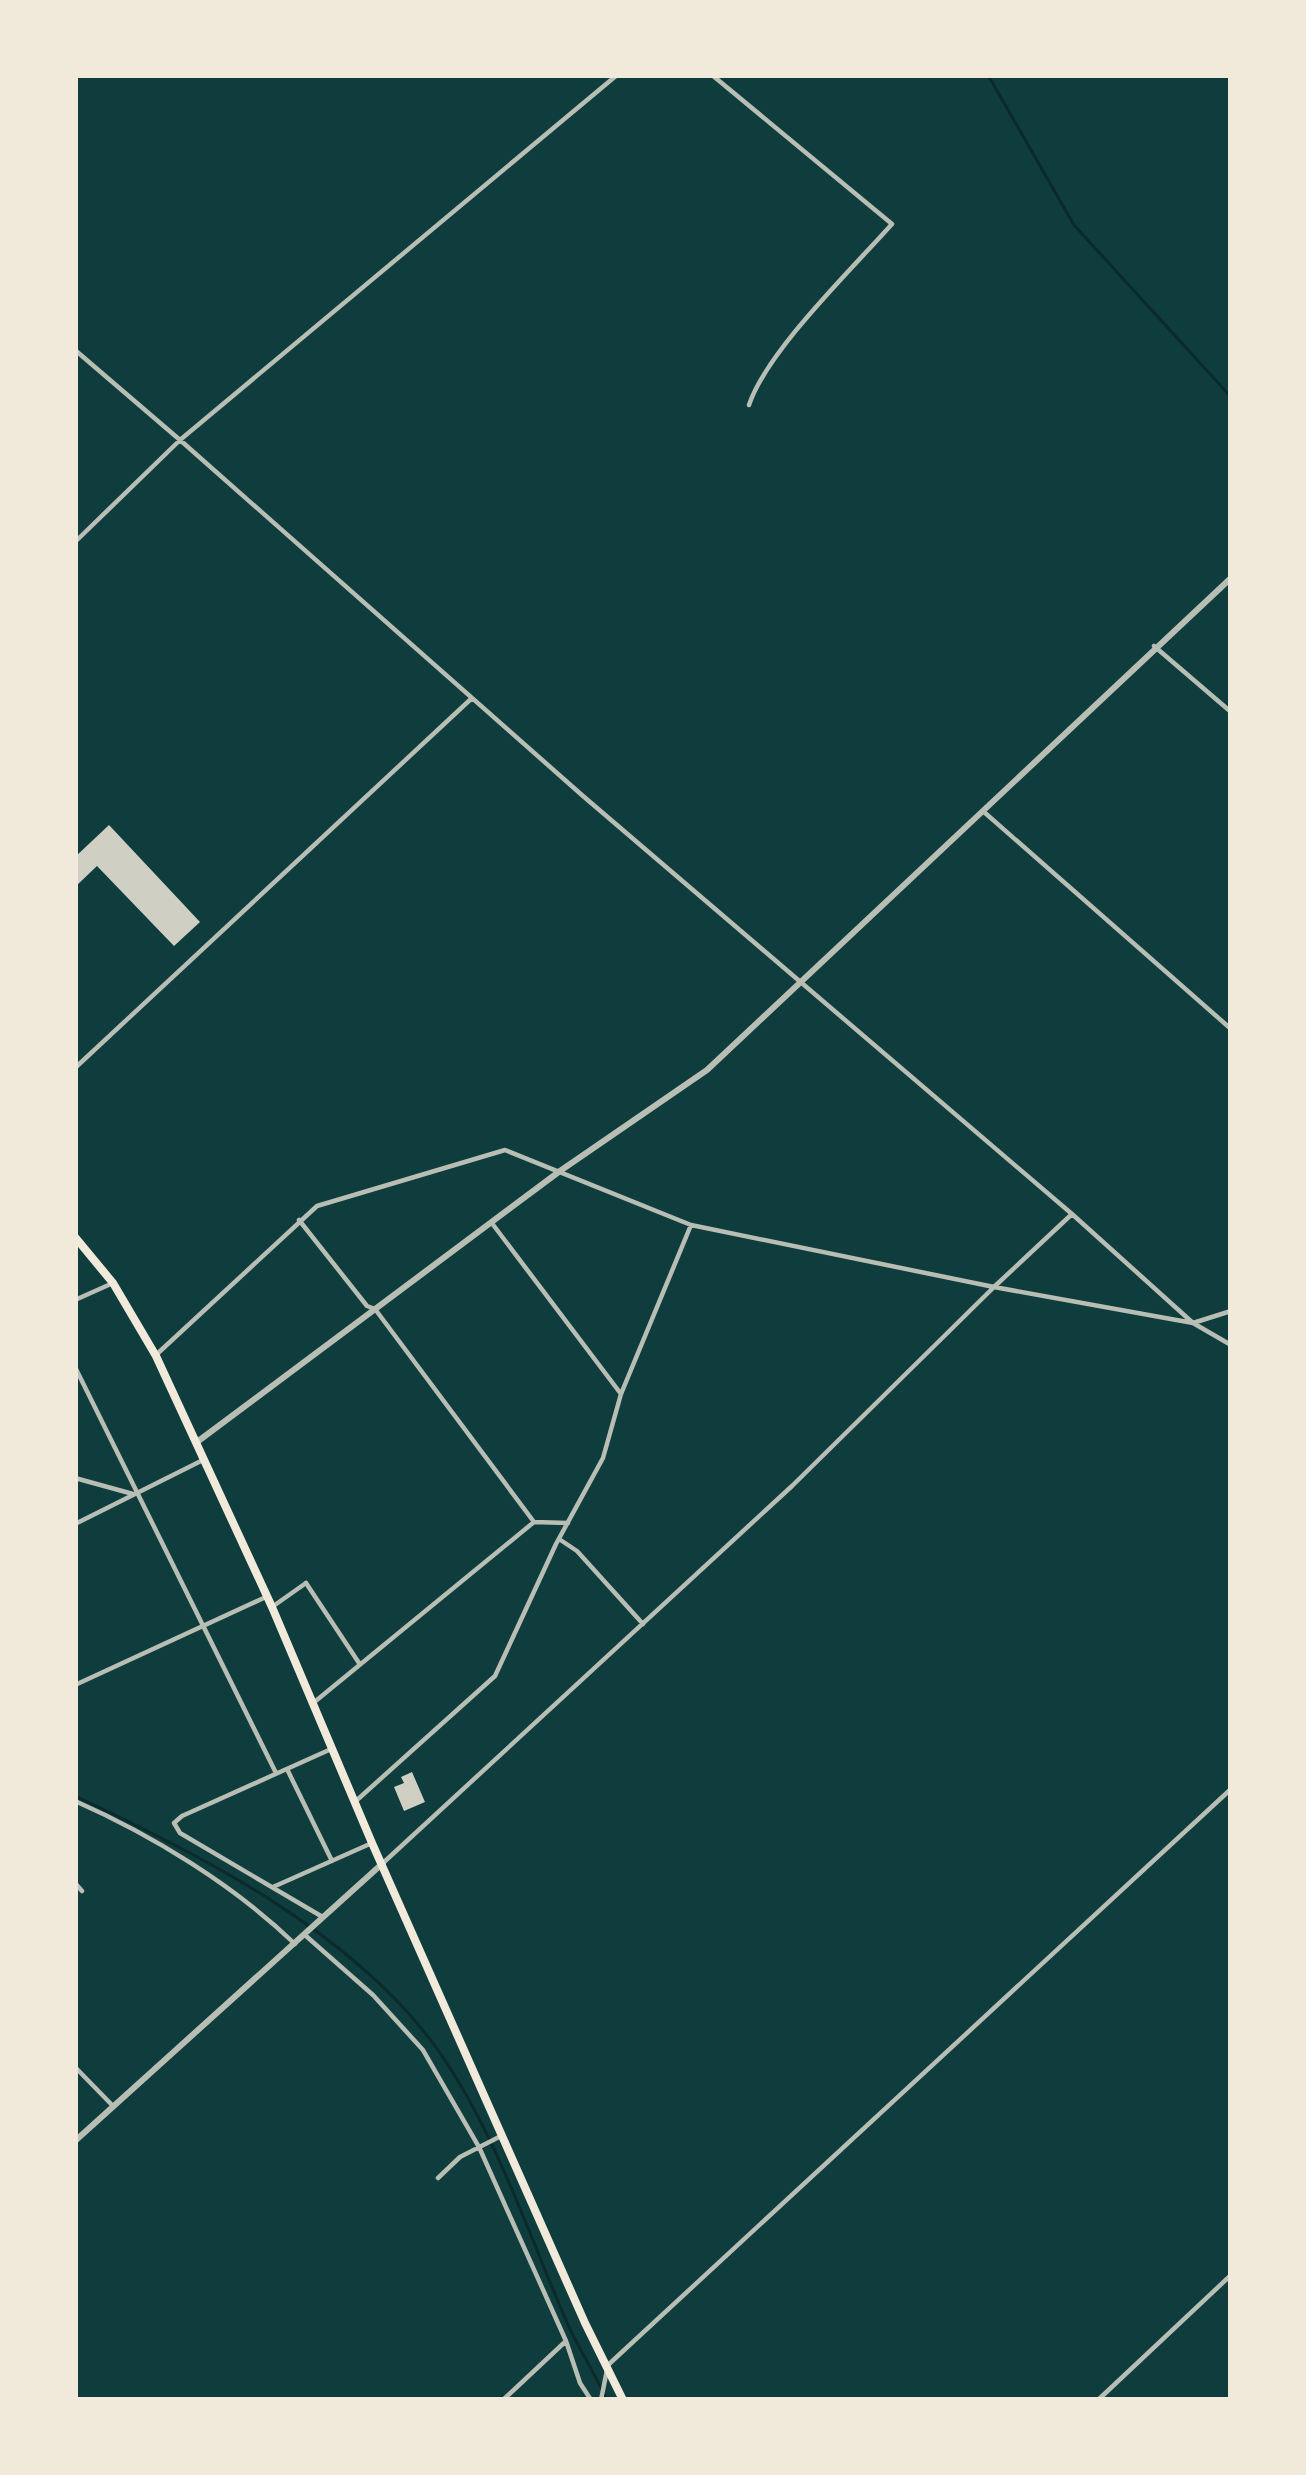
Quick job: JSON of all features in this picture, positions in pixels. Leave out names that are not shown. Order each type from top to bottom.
[{"type":"main road","points":[[75,1237],[113,1283],[155,1356],[270,1601],[372,1843],[623,2400]]},
{"type":"street","points":[[75,542],[180,440],[617,75]]},
{"type":"street","points":[[712,75],[892,224],[776,356],[748,405]]},
{"type":"street","points":[[75,350],[1192,1323],[1231,1346]]},
{"type":"street","points":[[194,1444],[491,1222],[682,1090],[1231,578]]},
{"type":"street","points":[[1154,646],[1231,712]]},
{"type":"street","points":[[75,1069],[472,698]]},
{"type":"street","points":[[984,812],[1231,1029]]},
{"type":"street","points":[[155,1356],[317,1206],[505,1150],[691,1225],[1192,1323],[1231,1311]]},
{"type":"street","points":[[75,2141],[305,1936],[321,1916],[792,1486],[1072,1214]]},
{"type":"street","points":[[299,1220],[375,1309],[534,1522]]},
{"type":"street","points":[[491,1222],[621,1394]]},
{"type":"street","points":[[355,1802],[495,1676],[603,1458],[621,1394],[691,1225]]},
{"type":"street","points":[[75,1300],[113,1283]]},
{"type":"street","points":[[75,1367],[276,1773]]},
{"type":"street","points":[[75,1524],[201,1461]]},
{"type":"street","points":[[75,1478],[135,1494]]},
{"type":"street","points":[[312,1704],[534,1522],[568,1523]]},
{"type":"street","points":[[559,1539],[577,1551],[643,1624]]},
{"type":"street","points":[[75,1685],[306,1583],[360,1665]]},
{"type":"street","points":[[321,1916],[180,1833],[174,1823],[332,1749]]},
{"type":"street","points":[[286,1768],[332,1861]]},
{"type":"street","points":[[601,2400],[608,2365],[1231,1789]]},
{"type":"street","points":[[75,1802],[126,1826],[194,1868],[270,1920],[295,1944]]},
{"type":"street","points":[[273,1887],[372,1843]]},
{"type":"street","points":[[75,1882],[82,1891]]},
{"type":"street","points":[[305,1936],[373,1994],[423,2050],[479,2147],[591,2400]]},
{"type":"street","points":[[75,2067],[112,2105]]},
{"type":"street","points":[[438,2178],[460,2157],[504,2134]]},
{"type":"street","points":[[1098,2400],[1231,2275]]},
{"type":"street","points":[[503,2400],[566,2342]]},
{"type":"building","points":[[109,825],[200,922],[174,946],[97,866],[75,887],[75,857]]},
{"type":"building","points":[[412,1772],[425,1802],[404,1811],[394,1787]]},
{"type":"waterway","points":[[988,75],[1074,225],[1231,397]]},
{"type":"waterway","points":[[75,1796],[174,1844],[274,1902],[322,1935],[406,2010],[440,2053],[477,2115],[570,2328],[607,2400]]}]
